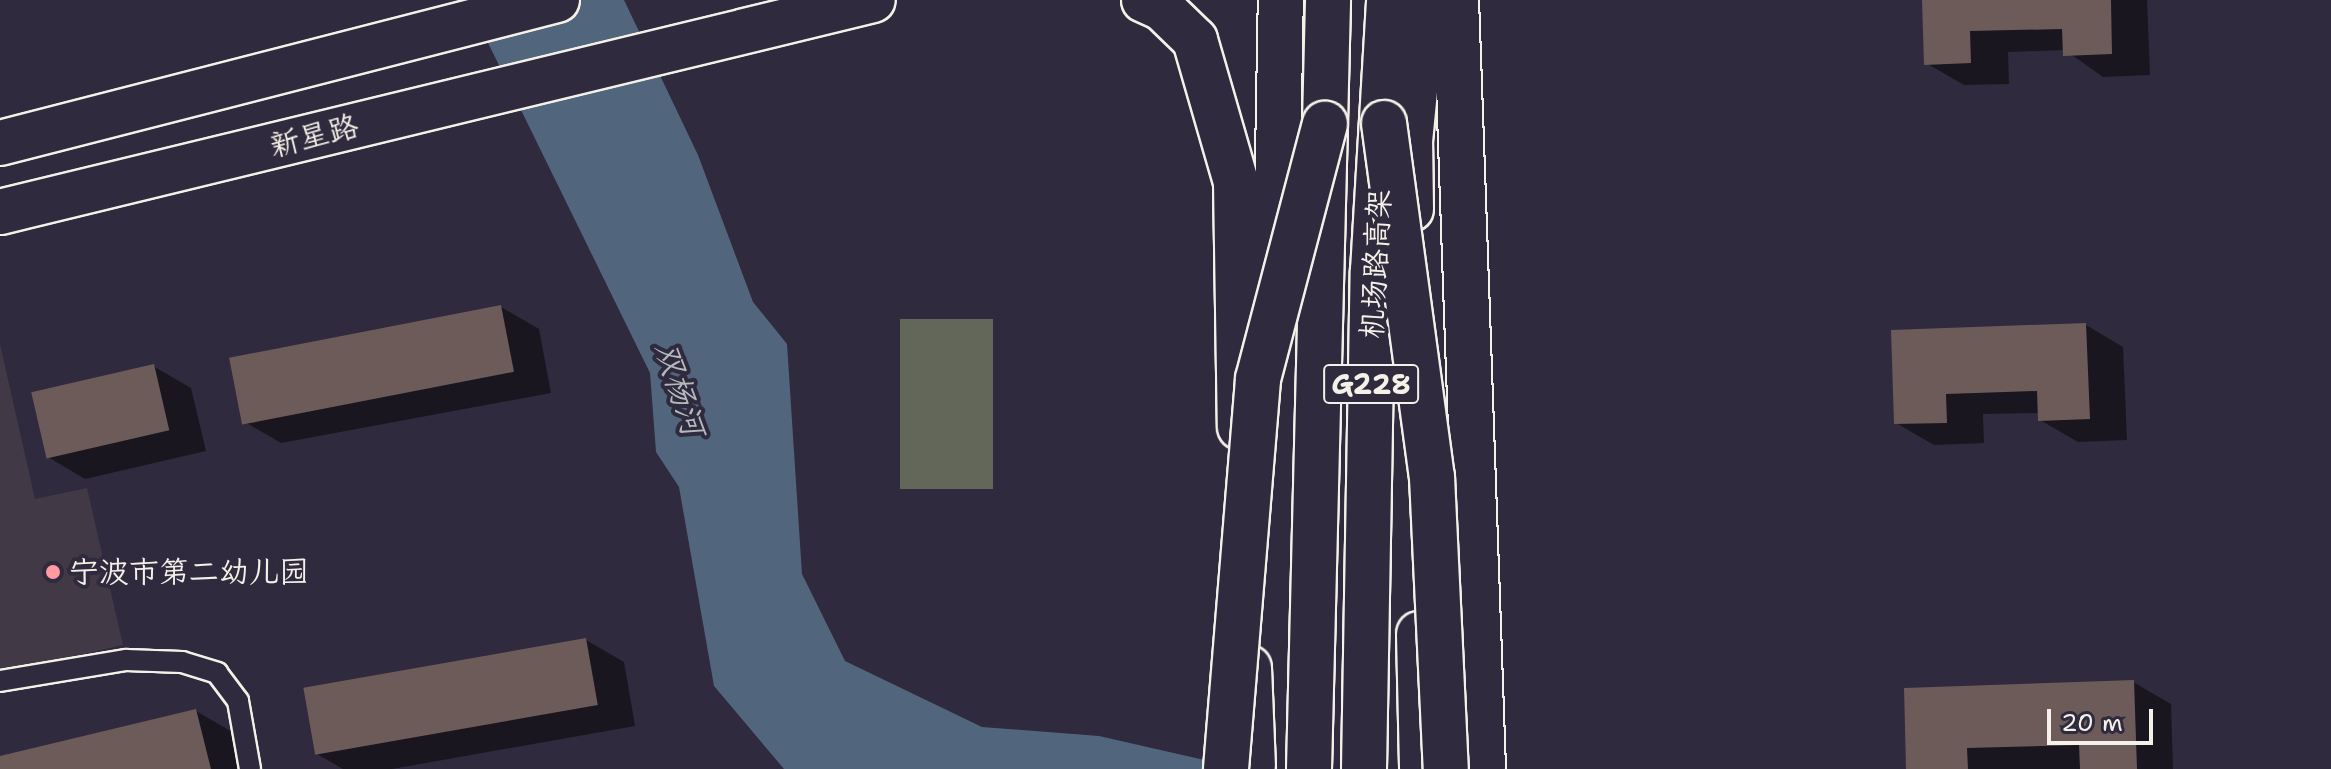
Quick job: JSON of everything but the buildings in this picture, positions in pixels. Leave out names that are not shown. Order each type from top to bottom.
[{"type":"main road","points":[[0,143],[557,0]]},
{"type":"main road","name":"新星路","points":[[0,212],[873,0]]},
{"type":"main road","points":[[1144,0],[1162,8],[1195,40],[1236,182],[1244,768]]},
{"type":"main road","points":[[1244,768],[1279,208],[1281,0]]},
{"type":"main road","name":"机场路高架","points":[[1309,769],[1328,0]]},
{"type":"main road","name":"机场路高架","points":[[1364,769],[1373,271],[1389,0]]},
{"type":"main road","points":[[1424,0],[1410,141],[1430,767]]},
{"type":"main road","points":[[1456,0],[1483,769]]},
{"type":"main road","points":[[1384,123],[1432,477],[1430,767]]},
{"type":"main road","points":[[1244,768],[1258,379],[1325,124]]},
{"type":"lane","points":[[0,681],[126,660],[182,662],[217,673],[238,701],[250,769]]},
{"type":"shaded area","name":"宁波市第二幼儿园","points":[[0,344],[35,499],[87,488],[123,645],[0,673]]},
{"type":"green space","points":[[900,319],[993,319],[993,489],[900,489]]},
{"type":"water","name":"双杨河","points":[[467,0],[624,0],[698,155],[753,302],[787,344],[802,574],[845,661],[982,727],[1099,736],[1244,769],[784,769],[714,686],[679,487],[656,452],[650,373]]},
{"type":"place","name":"宁波市第二幼儿园","points":[[53,572]]}]
